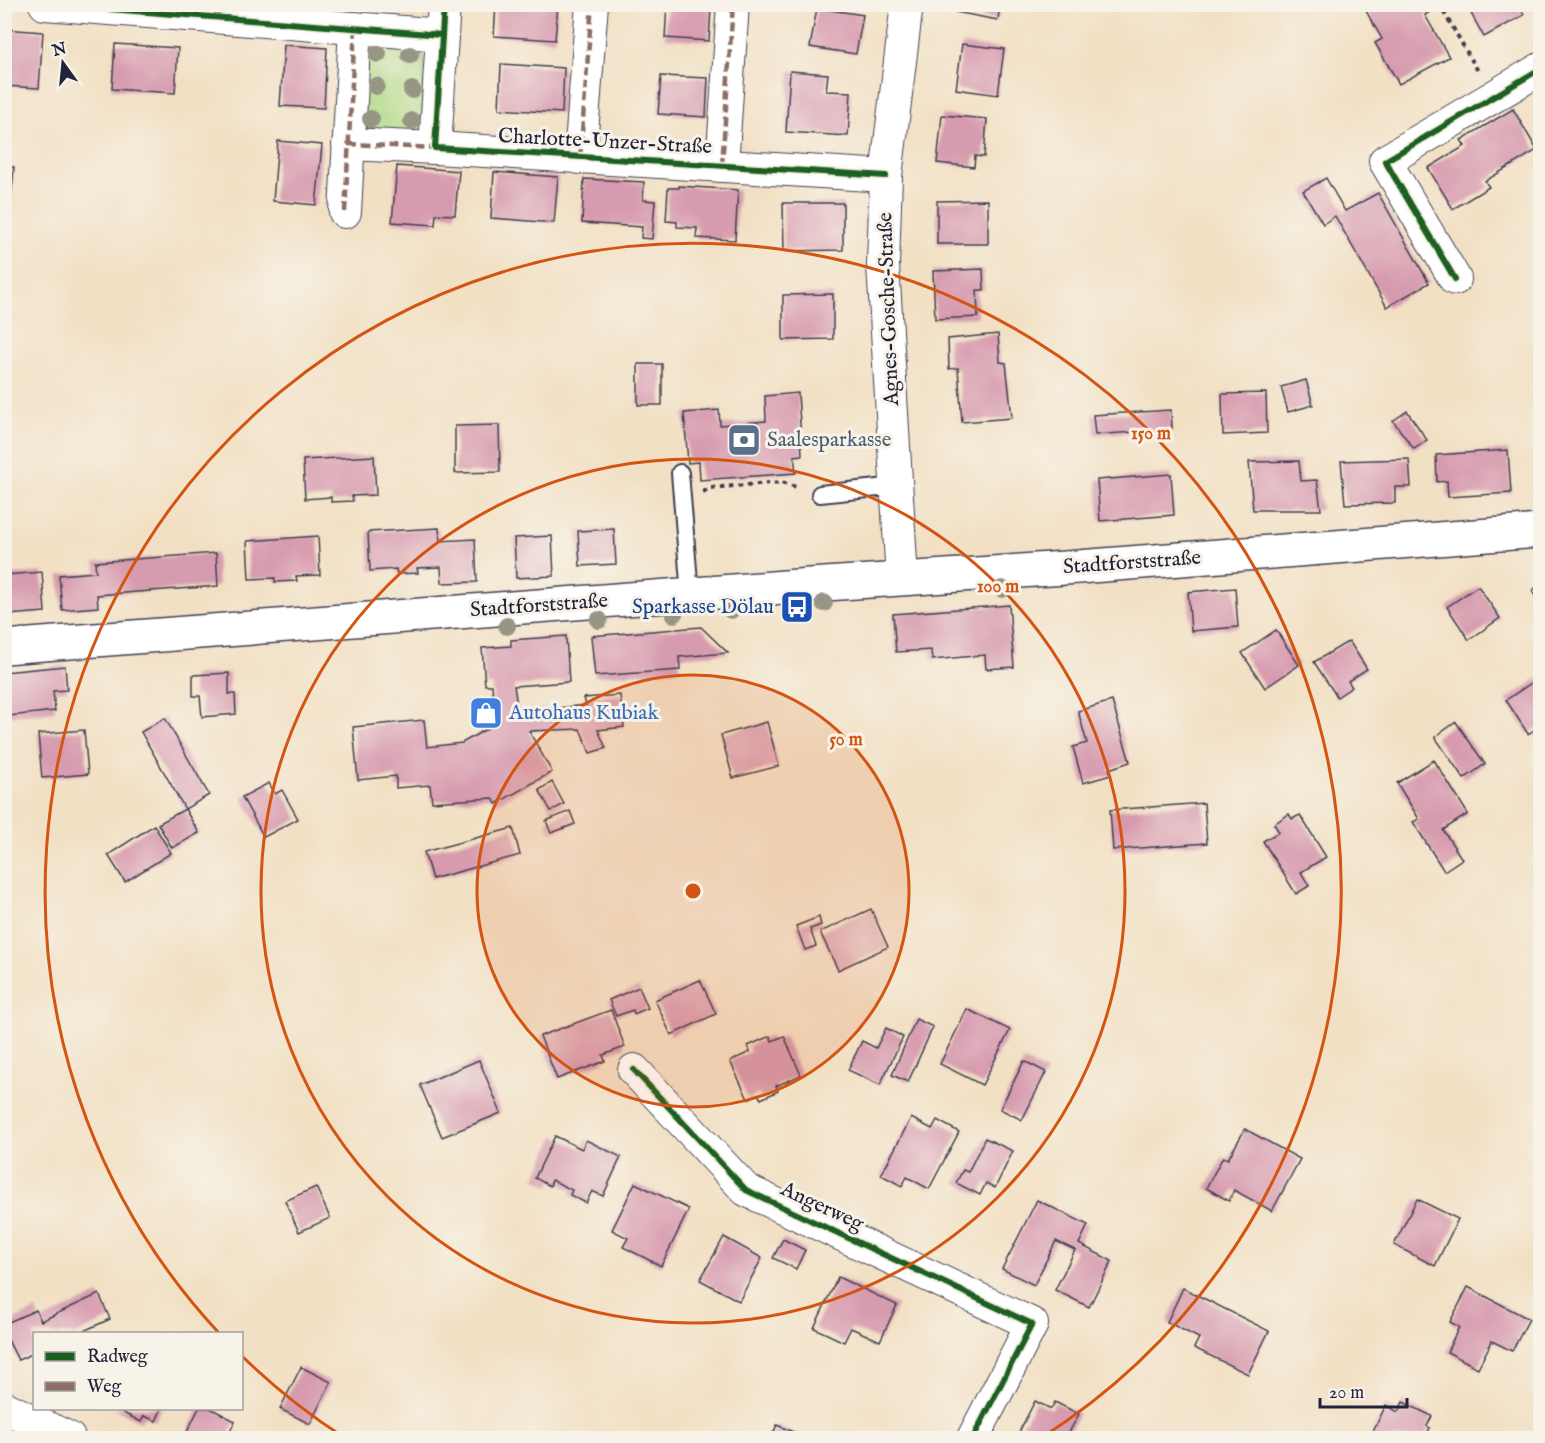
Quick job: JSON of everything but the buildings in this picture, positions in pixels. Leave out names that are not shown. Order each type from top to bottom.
[{"type":"main road","name":"Stadtforststraße","points":[[4,647],[1540,531]]},
{"type":"street","points":[[45,4],[355,28],[443,20],[435,148]]},
{"type":"street","name":"Charlotte-Unzer-Straße","points":[[580,158],[592,4]]},
{"type":"street","name":"Charlotte-Unzer-Straße","points":[[722,166],[733,4]]},
{"type":"street","name":"Agnes-Gosche-Straße","points":[[902,579],[883,265],[886,177],[907,4]]},
{"type":"street","points":[[345,212],[355,28]]},
{"type":"street","points":[[1455,279],[1385,161],[1540,70]]},
{"type":"street","name":"Charlotte-Unzer-Straße","points":[[348,144],[886,177]]},
{"type":"street","name":"Angerweg","points":[[634,1070],[746,1190],[1032,1324],[973,1438]]},
{"type":"street","points":[[4,1407],[69,1438]]},
{"type":"lane","points":[[680,473],[690,594]]},
{"type":"lane","points":[[820,494],[897,486]]},
{"type":"path","points":[[1439,4],[1493,97]]},
{"type":"path","points":[[745,476],[746,485]]},
{"type":"path","points":[[682,506],[710,488],[782,482],[820,494]]},
{"type":"green space","points":[[412,41],[422,50],[425,65],[421,126],[415,134],[375,134],[366,126],[359,114],[368,43]]},
{"type":"marked path","points":[[580,158],[592,4]]},
{"type":"marked path","points":[[722,166],[733,4]]},
{"type":"marked path","points":[[345,212],[355,28]]},
{"type":"marked path","points":[[348,144],[435,148]]},
{"type":"cycle path","points":[[45,4],[442,35]]},
{"type":"cycle path","points":[[444,4],[435,148],[886,176]]},
{"type":"cycle path","points":[[1455,279],[1385,161],[1540,69]]},
{"type":"cycle path","points":[[634,1070],[746,1190],[1032,1324],[973,1438]]},
{"type":"place","name":"Saalesparkasse","points":[[744,440]]},
{"type":"place","name":"Sparkasse Dölau","points":[[797,607]]},
{"type":"place","name":"Autohaus Kubiak","points":[[486,713]]}]
